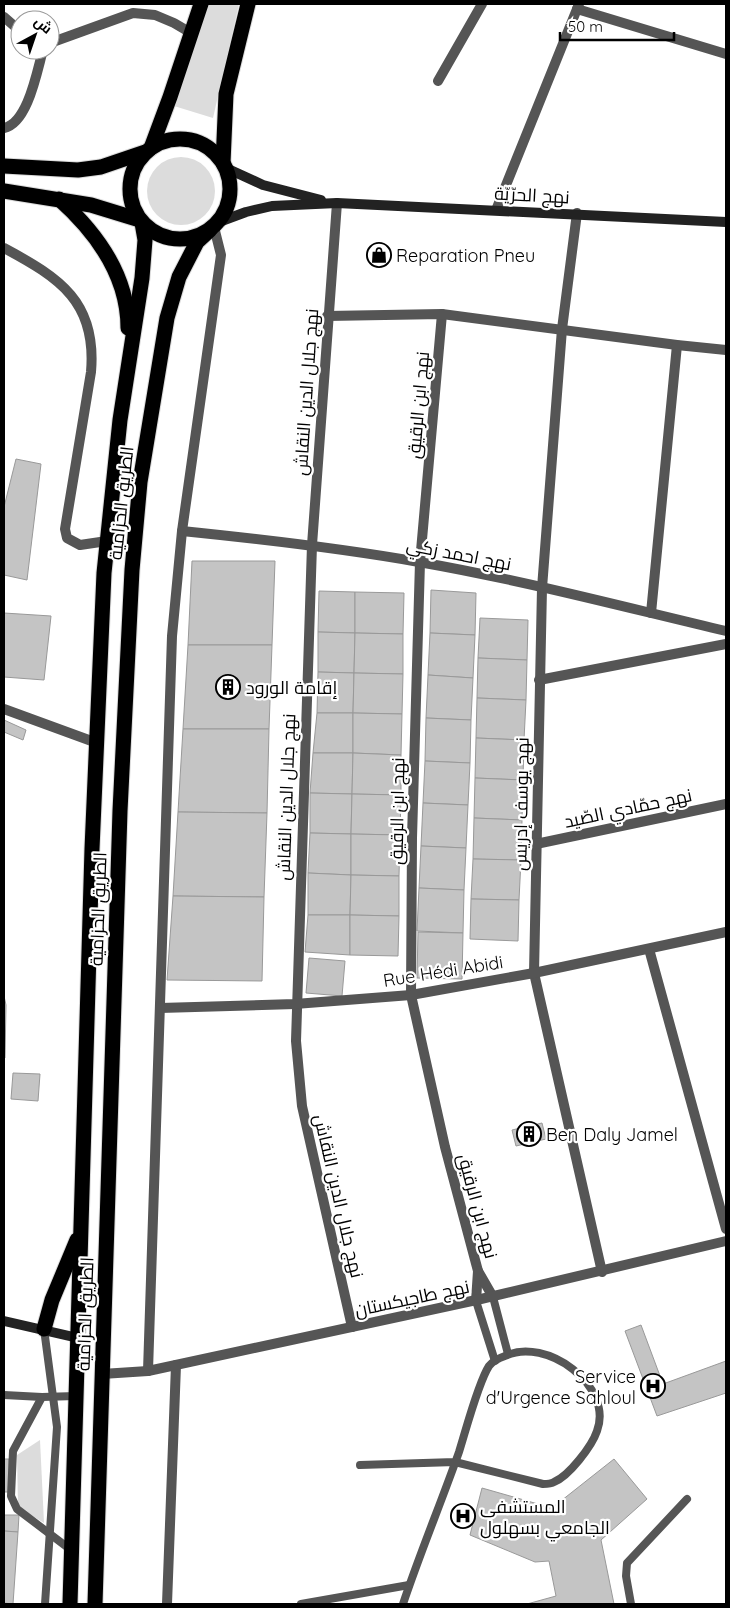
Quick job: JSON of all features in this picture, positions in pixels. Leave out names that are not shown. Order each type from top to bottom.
[{"type":"highway","name":"الطريق الحزامية","points":[[70,1604],[74,1552],[76,1396],[97,743],[107,541],[127,371],[142,278],[145,240],[141,221],[131,200],[131,178],[136,164],[148,150],[170,97],[200,4]]},
{"type":"highway","name":"الطريق الحزامية","points":[[95,1604],[120,812],[129,624],[140,482],[166,318],[179,278],[197,242],[215,226],[227,210],[230,182],[225,166],[226,94],[248,4]]},
{"type":"highway","points":[[4,166],[78,170],[101,167],[148,150],[165,141],[182,139],[198,142],[212,150],[225,166]]},
{"type":"highway","points":[[4,191],[91,205],[141,221],[154,232],[175,239],[197,237],[215,226]]},
{"type":"highway","points":[[59,199],[97,238],[121,284],[128,313],[127,371]]},
{"type":"highway","points":[[44,1329],[49,1310],[82,1225]]},
{"type":"main road","points":[[225,166],[263,185],[337,203]]},
{"type":"main road","points":[[215,226],[246,212],[272,206],[337,203]]},
{"type":"main road","name":"نهج الحرّيّة","points":[[337,203],[726,222]]},
{"type":"main road","points":[[4,1321],[78,1338]]},
{"type":"street","points":[[438,81],[482,4]]},
{"type":"street","points":[[496,210],[578,6],[726,54]]},
{"type":"street","points":[[60,39],[133,13],[155,16],[174,22],[191,33]]},
{"type":"street","points":[[4,128],[17,121],[25,108],[40,60]]},
{"type":"street","name":"نهج جلال الدين النقاش","points":[[337,203],[327,316],[312,545],[295,1004],[297,1069],[302,1106],[352,1327]]},
{"type":"street","name":"نهج يوسف إدريس","points":[[577,214],[562,329],[542,588],[534,973],[602,1272]]},
{"type":"street","points":[[148,1371],[172,636],[182,531],[221,255],[215,226]]},
{"type":"street","points":[[4,248],[65,288],[80,306],[90,327],[93,350],[91,372],[65,529],[67,538],[80,545],[107,541]]},
{"type":"street","points":[[327,316],[442,314],[726,350]]},
{"type":"street","name":"نهج ابن الرقيق","points":[[442,314],[420,562],[412,838],[411,995],[445,1147],[478,1270],[476,1300]]},
{"type":"street","points":[[650,613],[677,345]]},
{"type":"street","name":"نهج احمد زكي","points":[[182,531],[312,545],[420,562],[726,631]]},
{"type":"street","points":[[539,680],[726,644]]},
{"type":"street","points":[[4,709],[97,743]]},
{"type":"street","name":"نهج حمّادي الصّيد","points":[[536,844],[726,804]]},
{"type":"street","name":"Rue Hédi Abidi","points":[[160,1008],[295,1004],[411,995],[534,973],[726,932]]},
{"type":"street","points":[[649,949],[726,1229]]},
{"type":"street","name":"نهج طاجيكستان","points":[[102,1374],[148,1371],[602,1272],[726,1241]]},
{"type":"street","points":[[478,1270],[493,1296]]},
{"type":"street","points":[[167,1604],[176,1365]]},
{"type":"lane","points":[[493,1296],[508,1354]]},
{"type":"lane","points":[[476,1300],[494,1360]]},
{"type":"lane","points":[[44,1329],[57,1427],[45,1604]]},
{"type":"lane","points":[[360,1465],[455,1462],[543,1484],[555,1482],[586,1452],[594,1441],[599,1427],[598,1408],[590,1390],[578,1372],[560,1360],[541,1353],[519,1351],[494,1360],[483,1381],[455,1462],[403,1604]]},
{"type":"lane","points":[[4,1395],[76,1396]]},
{"type":"lane","points":[[42,1397],[13,1451],[11,1496],[17,1509],[74,1552]]},
{"type":"lane","points":[[632,1604],[626,1576],[627,1563],[687,1499]]},
{"type":"lane","points":[[301,1604],[409,1585]]},
{"type":"lane","points":[[354,1595],[356,1604]]},
{"type":"shaded area","points":[[209,4],[239,4],[213,118],[174,106]]},
{"type":"shaded area","points":[[174,157],[188,157],[200,162],[210,172],[215,184],[215,198],[210,210],[200,220],[188,225],[174,225],[162,220],[152,210],[147,198],[147,184],[152,172],[162,162]]},
{"type":"shaded area","points":[[40,1440],[44,1523],[18,1507],[17,1455]]},
{"type":"building","points":[[16,459],[41,464],[27,580],[4,575],[4,507]]},
{"type":"building","points":[[192,561],[275,561],[272,645],[188,645]]},
{"type":"building","points":[[431,590],[476,593],[475,635],[430,633]]},
{"type":"building","points":[[319,591],[355,592],[355,633],[318,632]]},
{"type":"building","points":[[355,592],[404,593],[403,634],[355,633]]},
{"type":"building","points":[[4,613],[51,616],[44,680],[4,677]]},
{"type":"building","points":[[480,618],[528,620],[527,660],[478,658]]},
{"type":"building","points":[[318,632],[355,633],[354,673],[318,672]]},
{"type":"building","points":[[355,633],[403,634],[403,674],[354,673]]},
{"type":"building","points":[[430,633],[475,635],[473,678],[428,675]]},
{"type":"building","name":"إقامة الورود","points":[[188,645],[272,645],[269,729],[183,729]]},
{"type":"building","points":[[478,658],[527,660],[526,700],[477,698]]},
{"type":"building","points":[[318,672],[354,673],[353,713],[317,713]]},
{"type":"building","points":[[354,673],[403,674],[402,714],[353,713]]},
{"type":"building","points":[[428,675],[473,678],[471,720],[426,718]]},
{"type":"building","points":[[477,698],[526,700],[524,740],[476,738]]},
{"type":"building","points":[[317,713],[353,713],[353,753],[313,753]]},
{"type":"building","points":[[353,713],[402,714],[401,755],[353,753]]},
{"type":"building","points":[[426,718],[471,720],[470,763],[425,761]]},
{"type":"building","points":[[4,720],[26,730],[23,740],[4,732]]},
{"type":"building","points":[[183,729],[269,729],[267,813],[178,812]]},
{"type":"building","points":[[476,738],[524,740],[523,780],[475,778]]},
{"type":"building","points":[[313,753],[353,753],[352,794],[310,793]]},
{"type":"building","points":[[353,753],[401,755],[401,795],[352,794]]},
{"type":"building","points":[[425,761],[470,763],[468,805],[423,803]]},
{"type":"building","points":[[475,778],[523,780],[522,820],[474,818]]},
{"type":"building","points":[[310,793],[352,794],[351,834],[310,833]]},
{"type":"building","points":[[352,794],[401,795],[400,835],[351,834]]},
{"type":"building","points":[[423,803],[468,805],[466,848],[421,846]]},
{"type":"building","points":[[178,812],[267,813],[264,897],[173,896]]},
{"type":"building","points":[[474,818],[522,820],[521,860],[473,859]]},
{"type":"building","points":[[310,833],[351,834],[351,875],[308,873]]},
{"type":"building","points":[[351,834],[400,835],[399,876],[351,875]]},
{"type":"building","points":[[421,846],[466,848],[464,890],[419,888]]},
{"type":"building","points":[[473,859],[521,860],[519,900],[471,899]]},
{"type":"building","points":[[308,873],[351,875],[350,915],[308,915]]},
{"type":"building","points":[[351,875],[399,876],[399,916],[350,915]]},
{"type":"building","points":[[419,888],[464,890],[463,933],[417,931]]},
{"type":"building","points":[[173,896],[264,897],[262,981],[167,980]]},
{"type":"building","points":[[471,899],[519,900],[518,941],[470,939]]},
{"type":"building","points":[[308,915],[350,915],[350,955],[305,952]]},
{"type":"building","points":[[350,915],[399,916],[398,956],[350,955]]},
{"type":"building","points":[[418,932],[463,933],[462,979],[417,978]]},
{"type":"building","points":[[309,958],[345,961],[342,996],[306,993]]},
{"type":"building","points":[[4,996],[6,1005],[5,1058],[4,1058]]},
{"type":"building","points":[[13,1073],[40,1074],[38,1101],[11,1099]]},
{"type":"building","name":"Ben Daly Jamel","points":[[542,1123],[546,1139],[516,1146],[512,1130]]},
{"type":"building","points":[[641,1325],[663,1384],[726,1361],[726,1393],[657,1416],[625,1331]]},
{"type":"building","points":[[4,1459],[9,1459],[9,1492],[4,1492]]},
{"type":"building","points":[[614,1459],[647,1499],[601,1540],[614,1604],[527,1604],[556,1596],[549,1561],[535,1562],[470,1535],[482,1488],[552,1508]]},
{"type":"building","points":[[4,1515],[19,1515],[18,1532],[4,1531]]},
{"type":"building","points":[[4,1531],[18,1532],[13,1604],[4,1603]]},
{"type":"place","name":"Reparation Pneu","points":[[379,255]]},
{"type":"place","name":"إقامة الورود","points":[[228,687]]},
{"type":"place","name":"Ben Daly Jamel","points":[[529,1134]]},
{"type":"place","name":"Service d'Urgence Sahloul","points":[[653,1386]]},
{"type":"place","name":"المستشفى الجامعي بسهلول","points":[[463,1516]]}]
